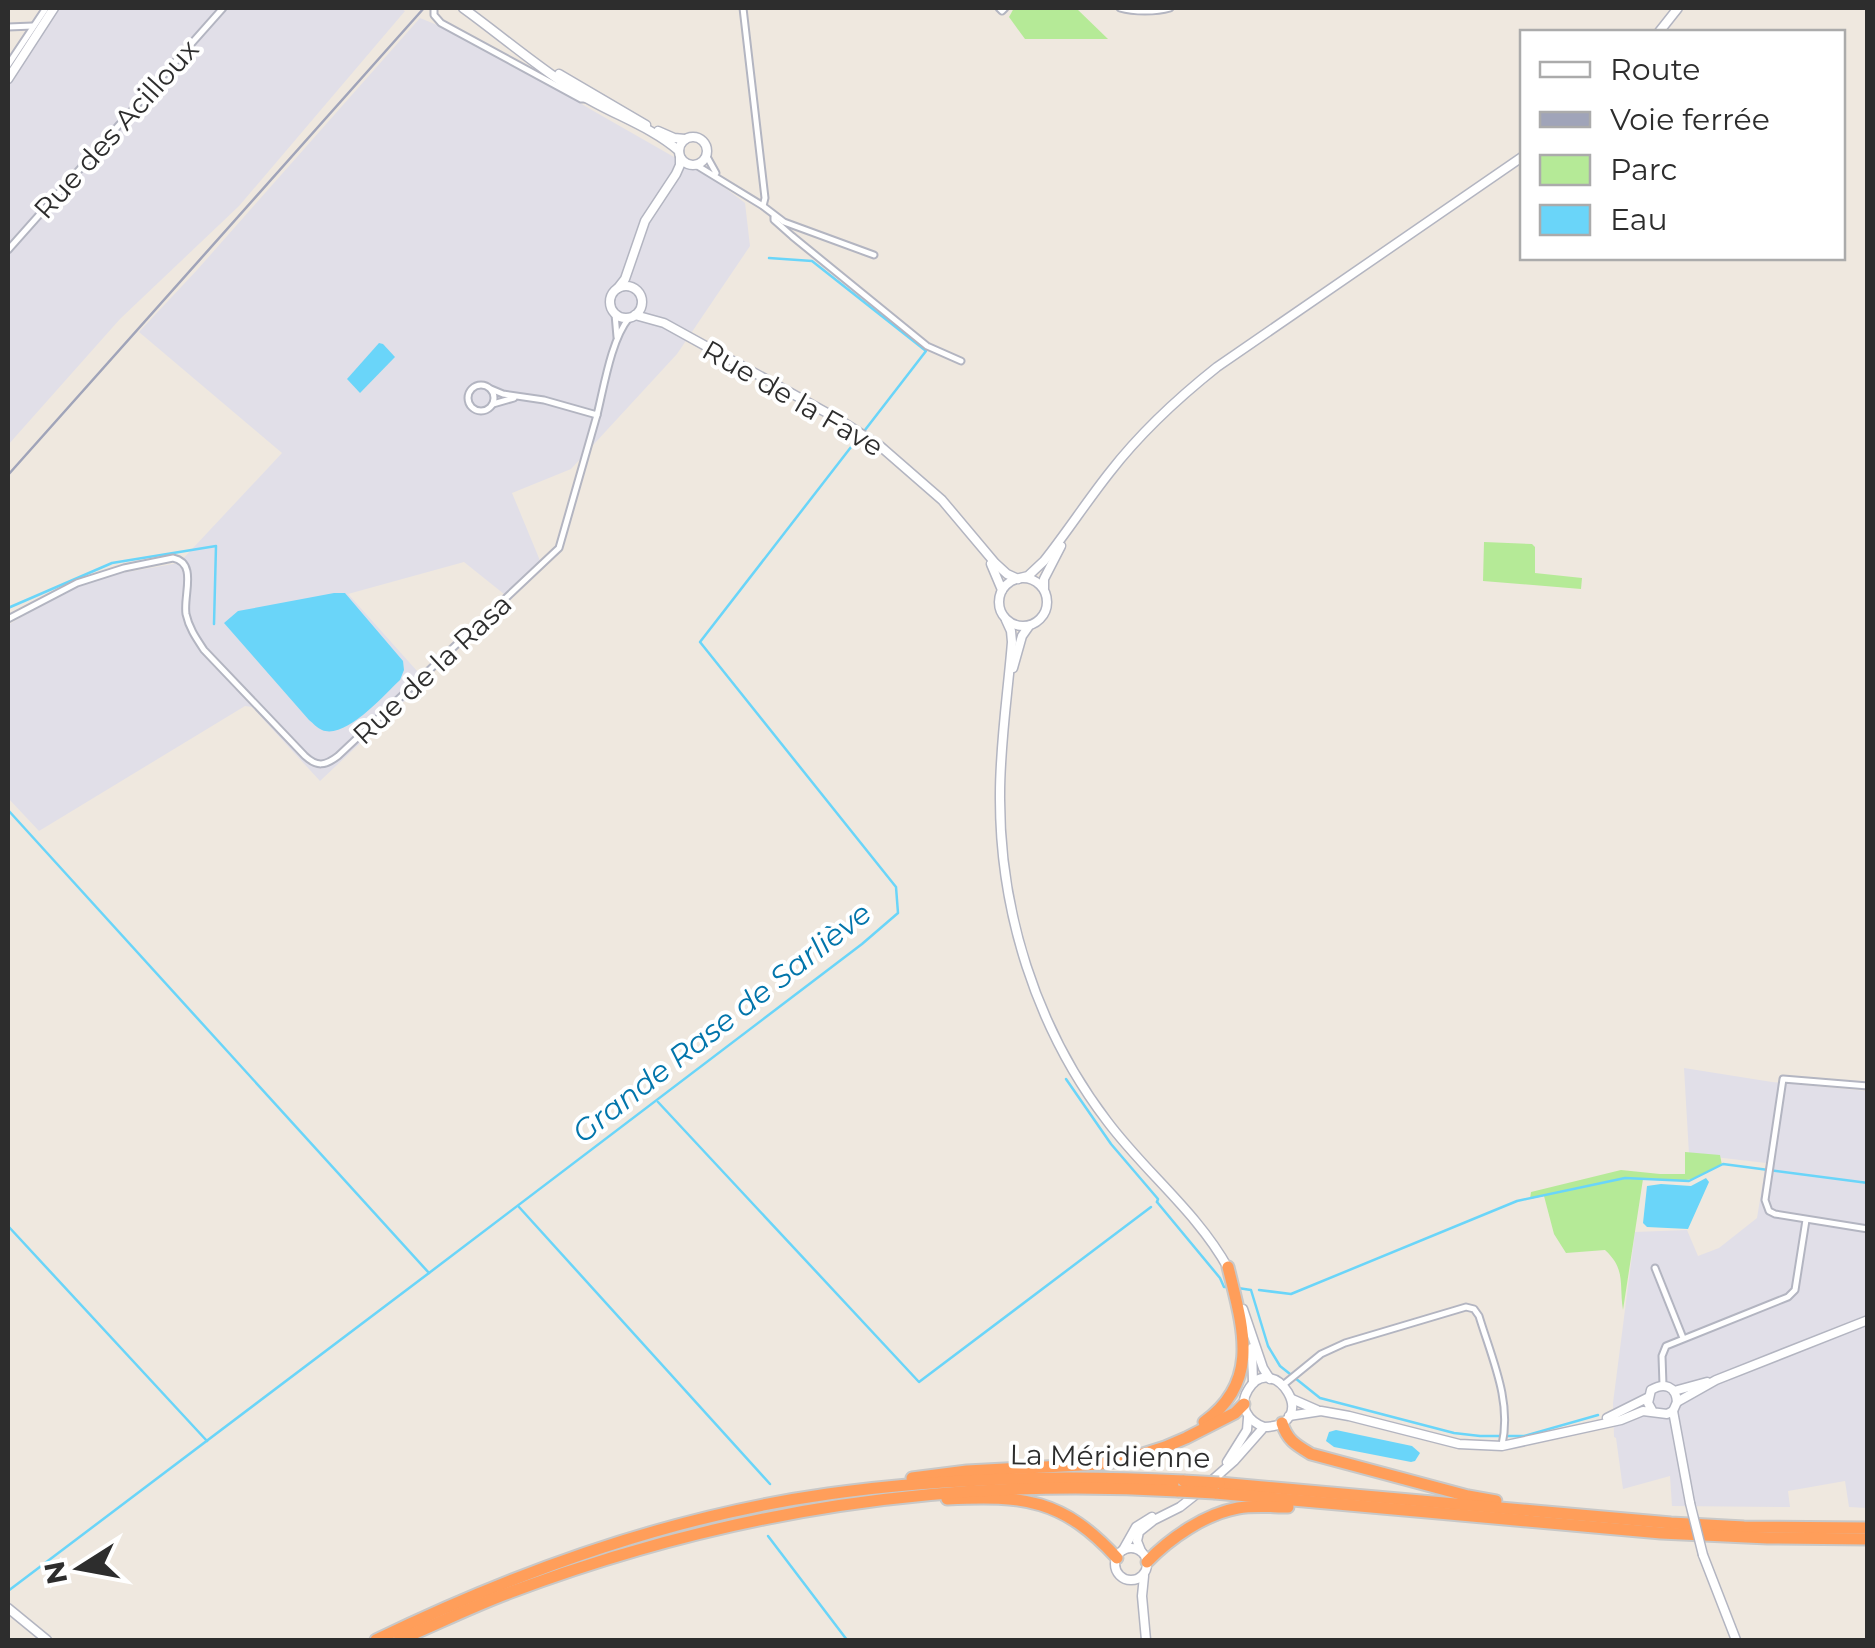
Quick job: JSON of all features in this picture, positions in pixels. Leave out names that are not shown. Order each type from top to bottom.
[{"type":"highway","points":[[1144,1455],[1200,1426],[1225,1404],[1235,1389],[1244,1348],[1228,1267]]},
{"type":"highway","points":[[834,1499],[860,1485],[940,1474],[1100,1464],[1144,1455],[1235,1414],[1244,1404]]},
{"type":"highway","points":[[1285,1419],[1286,1436],[1294,1444],[1342,1464],[1468,1496],[1629,1520]]},
{"type":"highway","name":"La Méridienne","points":[[376,1640],[510,1580],[617,1543],[749,1508],[834,1499],[970,1490],[1181,1486],[1629,1520],[1744,1527],[1868,1528]]},
{"type":"highway","name":"La Méridienne","points":[[1217,1488],[1367,1507],[1690,1534],[1868,1538]]},
{"type":"highway","points":[[834,1499],[873,1505],[1014,1499],[1067,1515],[1120,1554]]},
{"type":"highway","name":"La Méridienne","points":[[399,1640],[528,1586],[640,1548],[834,1499]]},
{"type":"highway","points":[[1144,1562],[1201,1522],[1239,1508],[1367,1507]]},
{"type":"highway","points":[[407,1640],[431,1626]]},
{"type":"main road","points":[[8,79],[54,8]]},
{"type":"main road","points":[[463,8],[564,84],[652,132],[685,163],[694,165]]},
{"type":"main road","points":[[1662,30],[1678,8]]},
{"type":"main road","points":[[533,60],[674,138],[702,140],[706,147],[702,162],[665,192]]},
{"type":"main road","points":[[633,256],[631,280],[642,304],[632,316],[616,314],[611,296],[625,279],[633,256],[645,222],[680,165],[679,154],[685,139]]},
{"type":"main road","points":[[1285,1419],[1292,1400],[1288,1390],[1270,1379],[1263,1368],[1228,1267],[1203,1228],[1105,1119],[1068,1063],[1039,1002],[1016,933],[1004,863],[1000,792],[1012,642],[999,606],[1002,590],[1044,562],[1126,452],[1189,389],[1520,158]]},
{"type":"main road","points":[[618,288],[634,288]]},
{"type":"main road","name":"Rue de la Fave","points":[[642,304],[664,324],[856,429],[912,472],[995,563],[1019,578]]},
{"type":"main road","name":"Rue de la Fave","points":[[632,316],[664,324]]},
{"type":"main road","name":"Rue de la Fave","points":[[959,520],[992,565],[1002,590]]},
{"type":"main road","points":[[1044,590],[1044,579],[1070,529]]},
{"type":"main road","points":[[1007,702],[1022,636],[1046,612],[1044,590],[1034,580],[1019,578]]},
{"type":"main road","points":[[1006,620],[1028,626]]},
{"type":"main road","points":[[1678,1431],[1648,1406],[1652,1390],[1663,1385],[1674,1391],[1716,1380],[1868,1320]]},
{"type":"main road","points":[[1250,1333],[1254,1383]]},
{"type":"main road","points":[[1143,1614],[1137,1596],[1115,1563],[1136,1527],[1186,1500],[1228,1462],[1247,1430],[1246,1392],[1254,1383],[1270,1379]]},
{"type":"main road","points":[[1292,1400],[1321,1411],[1460,1444],[1584,1427],[1621,1420],[1642,1411],[1658,1414],[1716,1380]]},
{"type":"main road","points":[[1674,1391],[1690,1503],[1703,1555],[1736,1640]]},
{"type":"main road","points":[[1584,1427],[1648,1398]]},
{"type":"main road","points":[[1248,1418],[1264,1427],[1273,1427],[1285,1419],[1321,1411]]},
{"type":"main road","points":[[1146,1640],[1144,1562],[1137,1542],[1140,1532],[1188,1501],[1234,1461],[1264,1427]]},
{"type":"main road","points":[[1120,1554],[1132,1548],[1144,1562]]},
{"type":"main road","points":[[1128,1580],[1135,1580],[1144,1562]]},
{"type":"main road","points":[[8,1608],[48,1640]]},
{"type":"street","points":[[8,64],[46,8]]},
{"type":"street","name":"Rue des Acilloux","points":[[8,250],[224,8]]},
{"type":"street","points":[[743,8],[764,202]]},
{"type":"street","points":[[1120,8],[1170,8]]},
{"type":"street","points":[[434,11],[441,24],[581,100],[592,98],[629,115]]},
{"type":"street","points":[[11,27],[33,26]]},
{"type":"street","points":[[11,27],[23,41]]},
{"type":"street","points":[[706,155],[720,180]]},
{"type":"street","points":[[694,165],[764,202],[774,220],[792,236],[927,346],[961,361]]},
{"type":"street","points":[[774,216],[874,255]]},
{"type":"street","points":[[616,314],[617,340]]},
{"type":"street","points":[[491,389],[597,415],[617,340],[632,316]]},
{"type":"street","points":[[493,404],[494,394],[487,385],[477,384],[470,390],[470,406],[478,411],[522,398]]},
{"type":"street","name":"Rue de la Rasa","points":[[8,619],[92,578],[124,568],[180,559],[188,570],[186,615],[204,650],[313,763],[332,761],[559,548],[597,415]]},
{"type":"street","points":[[1868,1086],[1784,1079],[1764,1200],[1769,1211],[1868,1228]]},
{"type":"street","points":[[1663,1385],[1662,1356],[1666,1346],[1788,1297],[1795,1290],[1806,1220]]},
{"type":"street","points":[[1655,1268],[1683,1338]]},
{"type":"street","points":[[1283,1385],[1321,1354],[1345,1343],[1466,1307],[1479,1316],[1502,1390],[1506,1411],[1503,1438]]},
{"type":"shaded area","points":[[60,8],[405,11],[239,206],[120,319],[8,445],[8,87]]},
{"type":"shaded area","points":[[420,18],[464,36],[523,68],[716,181],[745,203],[750,246],[677,354],[571,469],[512,493],[541,563],[504,594],[464,562],[348,594],[426,681],[320,781],[252,707],[245,706],[39,831],[8,798],[8,625],[63,592],[116,574],[179,563],[282,453],[139,332]]},
{"type":"shaded area","points":[[1684,1068],[1867,1091],[1867,1508],[1849,1507],[1845,1481],[1788,1491],[1790,1507],[1672,1506],[1670,1476],[1623,1489],[1613,1403],[1635,1232],[1687,1230],[1698,1256],[1719,1248],[1757,1218],[1766,1163],[1689,1154]]},
{"type":"green space","points":[[1014,8],[1076,8],[1108,39],[1025,39],[1009,17]]},
{"type":"green space","points":[[1484,542],[1532,544],[1535,573],[1582,578],[1581,589],[1483,581]]},
{"type":"green space","points":[[1685,1152],[1720,1155],[1722,1165],[1694,1179],[1643,1179],[1623,1310],[1620,1277],[1612,1257],[1605,1250],[1566,1253],[1554,1234],[1544,1196],[1530,1199],[1531,1192],[1621,1170],[1685,1174]]},
{"type":"water","points":[[379,343],[395,357],[360,393],[347,379]]},
{"type":"water","points":[[345,593],[403,661],[404,670],[400,680],[364,714],[342,729],[331,731],[320,729],[309,720],[224,623],[238,611]]},
{"type":"water","points":[[1706,1178],[1709,1182],[1688,1229],[1647,1227],[1643,1223],[1647,1186],[1691,1186]]},
{"type":"water","points":[[1336,1430],[1412,1446],[1420,1453],[1411,1462],[1334,1447],[1326,1441],[1329,1432]]},
{"type":"waterway","name":"Grande Rase de Sarliève","points":[[769,258],[812,261],[926,351],[865,430]]},
{"type":"waterway","name":"Grande Rase de Sarliève","points":[[429,1273],[898,913],[896,887],[700,642],[858,438]]},
{"type":"waterway","points":[[8,608],[112,563],[216,546],[214,624]]},
{"type":"waterway","name":"Grande Rase de Sarliève","points":[[8,810],[429,1273],[8,1591]]},
{"type":"waterway","points":[[1066,1079],[1157,1202]]},
{"type":"waterway","points":[[658,1102],[919,1382],[1151,1207]]},
{"type":"waterway","points":[[1259,1290],[1291,1294],[1517,1201],[1625,1178],[1689,1181],[1723,1164],[1868,1183]]},
{"type":"waterway","points":[[1157,1202],[1224,1287],[1228,1287]]},
{"type":"waterway","points":[[519,1207],[770,1484]]},
{"type":"waterway","points":[[8,1226],[207,1441]]},
{"type":"waterway","points":[[1238,1288],[1251,1290],[1268,1346],[1280,1366],[1320,1398],[1454,1433],[1480,1436],[1524,1436],[1598,1415]]},
{"type":"waterway","points":[[768,1536],[847,1640]]},
{"type":"railway","points":[[8,475],[424,8]]}]
